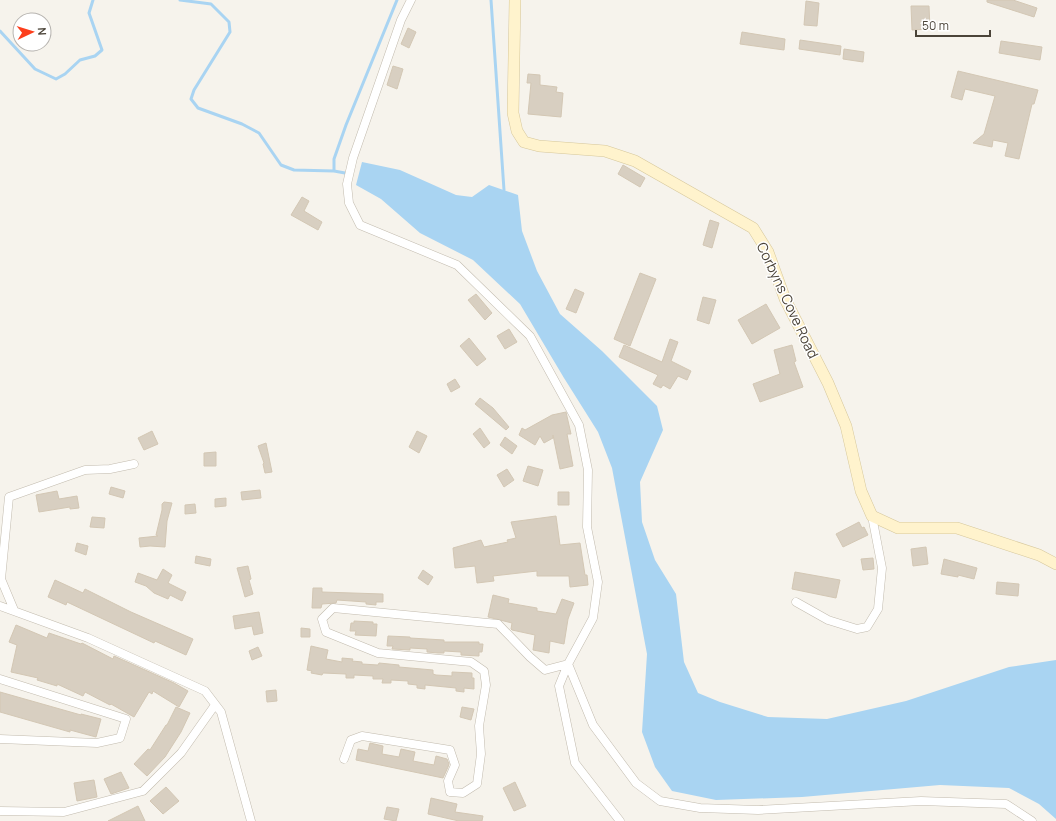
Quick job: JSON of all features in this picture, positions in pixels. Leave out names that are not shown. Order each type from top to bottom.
[{"type":"main road","name":"Corbyns Cove Road","points":[[515,0],[513,113],[517,131],[524,142],[539,146],[605,151],[635,161],[753,228],[768,252],[785,299],[828,383],[846,426],[861,491],[872,516]]},
{"type":"main road","points":[[872,516],[898,528],[957,528],[1039,555],[1056,564]]},
{"type":"street","points":[[411,0],[400,20],[352,158],[347,184],[349,204],[360,225],[457,265],[530,336],[579,426],[588,470],[587,527],[598,582],[593,618],[568,664],[559,686],[574,763],[620,821]]},
{"type":"street","points":[[14,610],[1,579],[2,549],[9,496],[85,470],[110,469],[134,464]]},
{"type":"street","points":[[796,602],[828,620],[857,629],[867,627],[878,608],[882,568],[872,516]]},
{"type":"street","points":[[0,606],[88,638],[205,691],[221,712],[251,821]]},
{"type":"street","points":[[344,758],[351,740],[362,736],[450,750],[455,765],[448,780],[450,792],[463,793],[477,784],[481,754],[479,726],[486,685],[484,671],[471,662],[378,653],[326,632],[322,619],[333,608],[498,624],[530,657],[545,670],[568,664]]},
{"type":"street","points":[[568,664],[593,725],[636,783],[660,801],[700,808],[758,810],[921,801],[1006,804],[1032,821]]},
{"type":"street","points":[[0,679],[126,719],[120,738],[97,743],[0,739]]},
{"type":"street","points":[[0,811],[64,812],[143,791],[181,753],[215,705]]},
{"type":"water","points":[[362,162],[400,170],[456,195],[472,197],[489,185],[518,195],[522,231],[537,271],[560,314],[602,351],[657,406],[663,430],[640,482],[642,522],[655,560],[676,594],[684,662],[698,693],[720,702],[768,717],[827,719],[906,701],[1009,667],[1056,660],[1056,819],[1039,804],[1009,788],[940,785],[802,797],[716,800],[672,791],[655,767],[642,732],[647,654],[612,468],[598,432],[520,304],[473,260],[420,233],[381,199],[356,185]]},
{"type":"building","points":[[987,0],[1013,0],[1037,8],[1034,17],[987,2]]},
{"type":"building","points":[[806,1],[819,3],[817,26],[804,25]]},
{"type":"building","points":[[911,6],[929,6],[930,29],[912,30]]},
{"type":"building","points":[[408,28],[416,32],[409,48],[401,44]]},
{"type":"building","points":[[742,32],[785,39],[784,50],[740,44]]},
{"type":"building","points":[[800,40],[841,46],[840,55],[799,49]]},
{"type":"building","points":[[1001,41],[1042,47],[1040,60],[999,53]]},
{"type":"building","points":[[844,49],[864,52],[863,62],[843,59]]},
{"type":"building","points":[[393,66],[403,69],[397,89],[387,85]]},
{"type":"building","points":[[958,71],[1038,90],[1034,104],[1032,104],[1019,159],[1005,156],[1008,143],[993,140],[992,147],[973,143],[984,134],[995,96],[965,89],[962,100],[951,97]]},
{"type":"building","points":[[528,74],[540,75],[540,85],[557,87],[556,92],[563,93],[561,117],[528,114],[531,83],[527,83]]},
{"type":"building","points":[[623,165],[645,178],[640,187],[618,174]]},
{"type":"building","points":[[302,197],[309,201],[304,211],[322,222],[318,230],[291,215]]},
{"type":"building","points":[[710,220],[719,223],[712,248],[703,245]]},
{"type":"building","points":[[640,273],[656,279],[630,346],[614,339]]},
{"type":"building","points":[[575,289],[584,293],[576,313],[566,309]]},
{"type":"building","points":[[476,294],[492,313],[485,320],[468,300]]},
{"type":"building","points":[[703,297],[716,300],[709,324],[697,320]]},
{"type":"building","points":[[766,304],[780,328],[752,344],[738,320]]},
{"type":"building","points":[[509,329],[517,342],[505,349],[497,336]]},
{"type":"building","points":[[469,338],[486,359],[477,366],[460,346]]},
{"type":"building","points":[[670,339],[678,342],[671,361],[691,371],[687,380],[678,376],[670,389],[663,385],[661,388],[653,384],[658,375],[619,357],[624,345],[662,362]]},
{"type":"building","points":[[792,345],[796,361],[794,362],[803,387],[760,402],[753,384],[780,374],[774,350]]},
{"type":"building","points":[[455,379],[460,387],[451,392],[447,384]]},
{"type":"building","points":[[480,398],[493,408],[509,427],[506,430],[475,404]]},
{"type":"building","points":[[566,412],[571,434],[567,434],[573,466],[560,469],[553,435],[553,438],[544,443],[540,436],[535,445],[519,435],[522,428],[525,430],[552,415]]},
{"type":"building","points":[[480,428],[490,443],[484,448],[473,434]]},
{"type":"building","points":[[152,431],[158,444],[144,450],[138,438]]},
{"type":"building","points":[[417,431],[427,436],[419,453],[409,447]]},
{"type":"building","points":[[505,437],[517,446],[512,454],[500,445]]},
{"type":"building","points":[[266,443],[272,472],[265,473],[264,463],[258,446]]},
{"type":"building","points":[[216,452],[216,466],[204,466],[204,453]]},
{"type":"building","points":[[528,466],[543,470],[538,486],[523,481]]},
{"type":"building","points":[[507,469],[514,480],[504,487],[497,475]]},
{"type":"building","points":[[111,487],[125,491],[123,498],[109,494]]},
{"type":"building","points":[[260,490],[261,498],[242,500],[241,492]]},
{"type":"building","points":[[57,491],[59,499],[77,496],[79,508],[70,509],[70,507],[39,512],[36,495]]},
{"type":"building","points":[[558,492],[569,492],[569,505],[558,505]]},
{"type":"building","points":[[226,498],[226,506],[215,507],[215,499]]},
{"type":"building","points":[[164,502],[172,503],[167,521],[165,547],[140,547],[139,538],[158,536],[156,535],[162,504]]},
{"type":"building","points":[[195,504],[196,513],[185,514],[185,505]]},
{"type":"building","points":[[556,516],[560,545],[580,543],[588,585],[570,587],[569,576],[537,576],[537,571],[493,576],[494,581],[477,583],[475,566],[455,568],[453,548],[481,540],[484,547],[508,542],[507,540],[516,538],[511,522]]},
{"type":"building","points":[[92,517],[105,518],[104,528],[90,527]]},
{"type":"building","points":[[859,522],[862,528],[864,527],[868,535],[843,547],[836,534]]},
{"type":"building","points":[[77,543],[88,546],[86,555],[75,551]]},
{"type":"building","points":[[926,547],[928,564],[913,566],[911,549]]},
{"type":"building","points":[[196,556],[211,559],[210,566],[195,563]]},
{"type":"building","points":[[873,558],[874,569],[863,570],[861,559]]},
{"type":"building","points":[[944,559],[977,568],[974,579],[958,575],[958,577],[941,574]]},
{"type":"building","points":[[248,566],[251,579],[249,580],[253,594],[245,597],[237,568]]},
{"type":"building","points":[[163,569],[172,575],[168,583],[186,592],[182,601],[170,595],[168,599],[154,593],[146,586],[135,582],[138,573],[157,580]]},
{"type":"building","points":[[423,570],[433,577],[428,585],[418,578]]},
{"type":"building","points":[[795,572],[840,580],[836,598],[792,589]]},
{"type":"building","points":[[55,580],[83,593],[85,589],[131,612],[193,639],[186,655],[155,641],[154,643],[67,602],[66,605],[48,597]]},
{"type":"building","points":[[997,582],[1019,584],[1018,596],[996,594]]},
{"type":"building","points":[[313,588],[322,588],[322,592],[383,594],[383,602],[376,602],[376,605],[366,604],[366,602],[337,600],[336,603],[322,604],[321,608],[312,608]]},
{"type":"building","points":[[493,595],[509,599],[508,603],[537,608],[537,611],[556,614],[562,599],[574,603],[568,619],[564,644],[550,641],[549,653],[533,650],[535,635],[512,630],[512,623],[488,617]]},
{"type":"building","points":[[259,612],[263,633],[254,635],[252,626],[235,629],[233,616]]},
{"type":"building","points":[[354,621],[373,622],[373,624],[377,624],[376,636],[355,635],[356,631],[350,631],[351,623],[354,623]]},
{"type":"building","points":[[16,625],[47,638],[49,633],[81,644],[82,643],[113,659],[114,656],[174,683],[188,691],[179,707],[153,691],[152,694],[149,692],[134,717],[85,692],[83,696],[57,684],[57,686],[37,680],[38,678],[11,672],[17,645],[9,642]]},
{"type":"building","points":[[301,628],[310,629],[310,637],[301,637]]},
{"type":"building","points":[[388,636],[444,640],[444,642],[479,642],[479,644],[483,644],[482,652],[479,652],[479,656],[461,655],[461,652],[427,652],[427,649],[392,649],[393,646],[387,646]]},
{"type":"building","points":[[311,646],[328,650],[326,659],[342,662],[342,658],[353,659],[352,661],[362,662],[362,664],[378,665],[379,663],[399,665],[399,667],[433,670],[433,674],[436,675],[452,676],[452,672],[472,673],[472,678],[474,678],[474,689],[464,688],[464,692],[456,691],[456,688],[425,685],[425,689],[417,688],[417,685],[408,684],[408,681],[391,680],[391,683],[382,683],[383,679],[373,679],[373,676],[354,675],[354,678],[346,678],[346,674],[323,673],[322,675],[311,673],[312,671],[307,670]]},
{"type":"building","points":[[258,647],[262,656],[252,660],[249,651]]},
{"type":"building","points":[[276,690],[277,701],[267,702],[266,691]]},
{"type":"building","points":[[0,692],[81,715],[101,719],[96,737],[70,730],[70,732],[0,712]]},
{"type":"building","points":[[176,707],[190,713],[181,732],[165,757],[147,776],[134,764],[148,749],[150,750],[167,725]]},
{"type":"building","points":[[462,707],[474,709],[471,720],[460,717]]},
{"type":"building","points":[[370,743],[383,746],[382,754],[399,757],[401,749],[415,752],[413,761],[434,765],[436,756],[447,759],[449,764],[443,778],[356,760],[358,749],[368,751]]},
{"type":"building","points":[[121,772],[129,788],[111,794],[104,779]]},
{"type":"building","points":[[94,780],[97,797],[77,801],[74,783]]},
{"type":"building","points":[[515,782],[526,806],[514,811],[503,788]]},
{"type":"building","points":[[166,787],[179,801],[163,814],[150,801]]},
{"type":"building","points":[[431,798],[457,804],[455,812],[483,816],[482,821],[459,821],[428,814]]},
{"type":"building","points":[[138,806],[145,821],[108,821]]},
{"type":"building","points":[[387,807],[399,809],[396,821],[384,819]]},
{"type":"waterway","points":[[0,31],[35,69],[56,79],[65,74],[80,60],[95,56],[102,50],[89,13],[93,0]]},
{"type":"waterway","points":[[180,0],[211,4],[229,22],[230,32],[194,90],[191,99],[198,108],[242,124],[259,133],[281,165],[294,170],[334,171]]},
{"type":"waterway","points":[[345,173],[334,171],[334,159],[346,125],[397,0]]},
{"type":"waterway","points":[[491,0],[504,190]]}]
